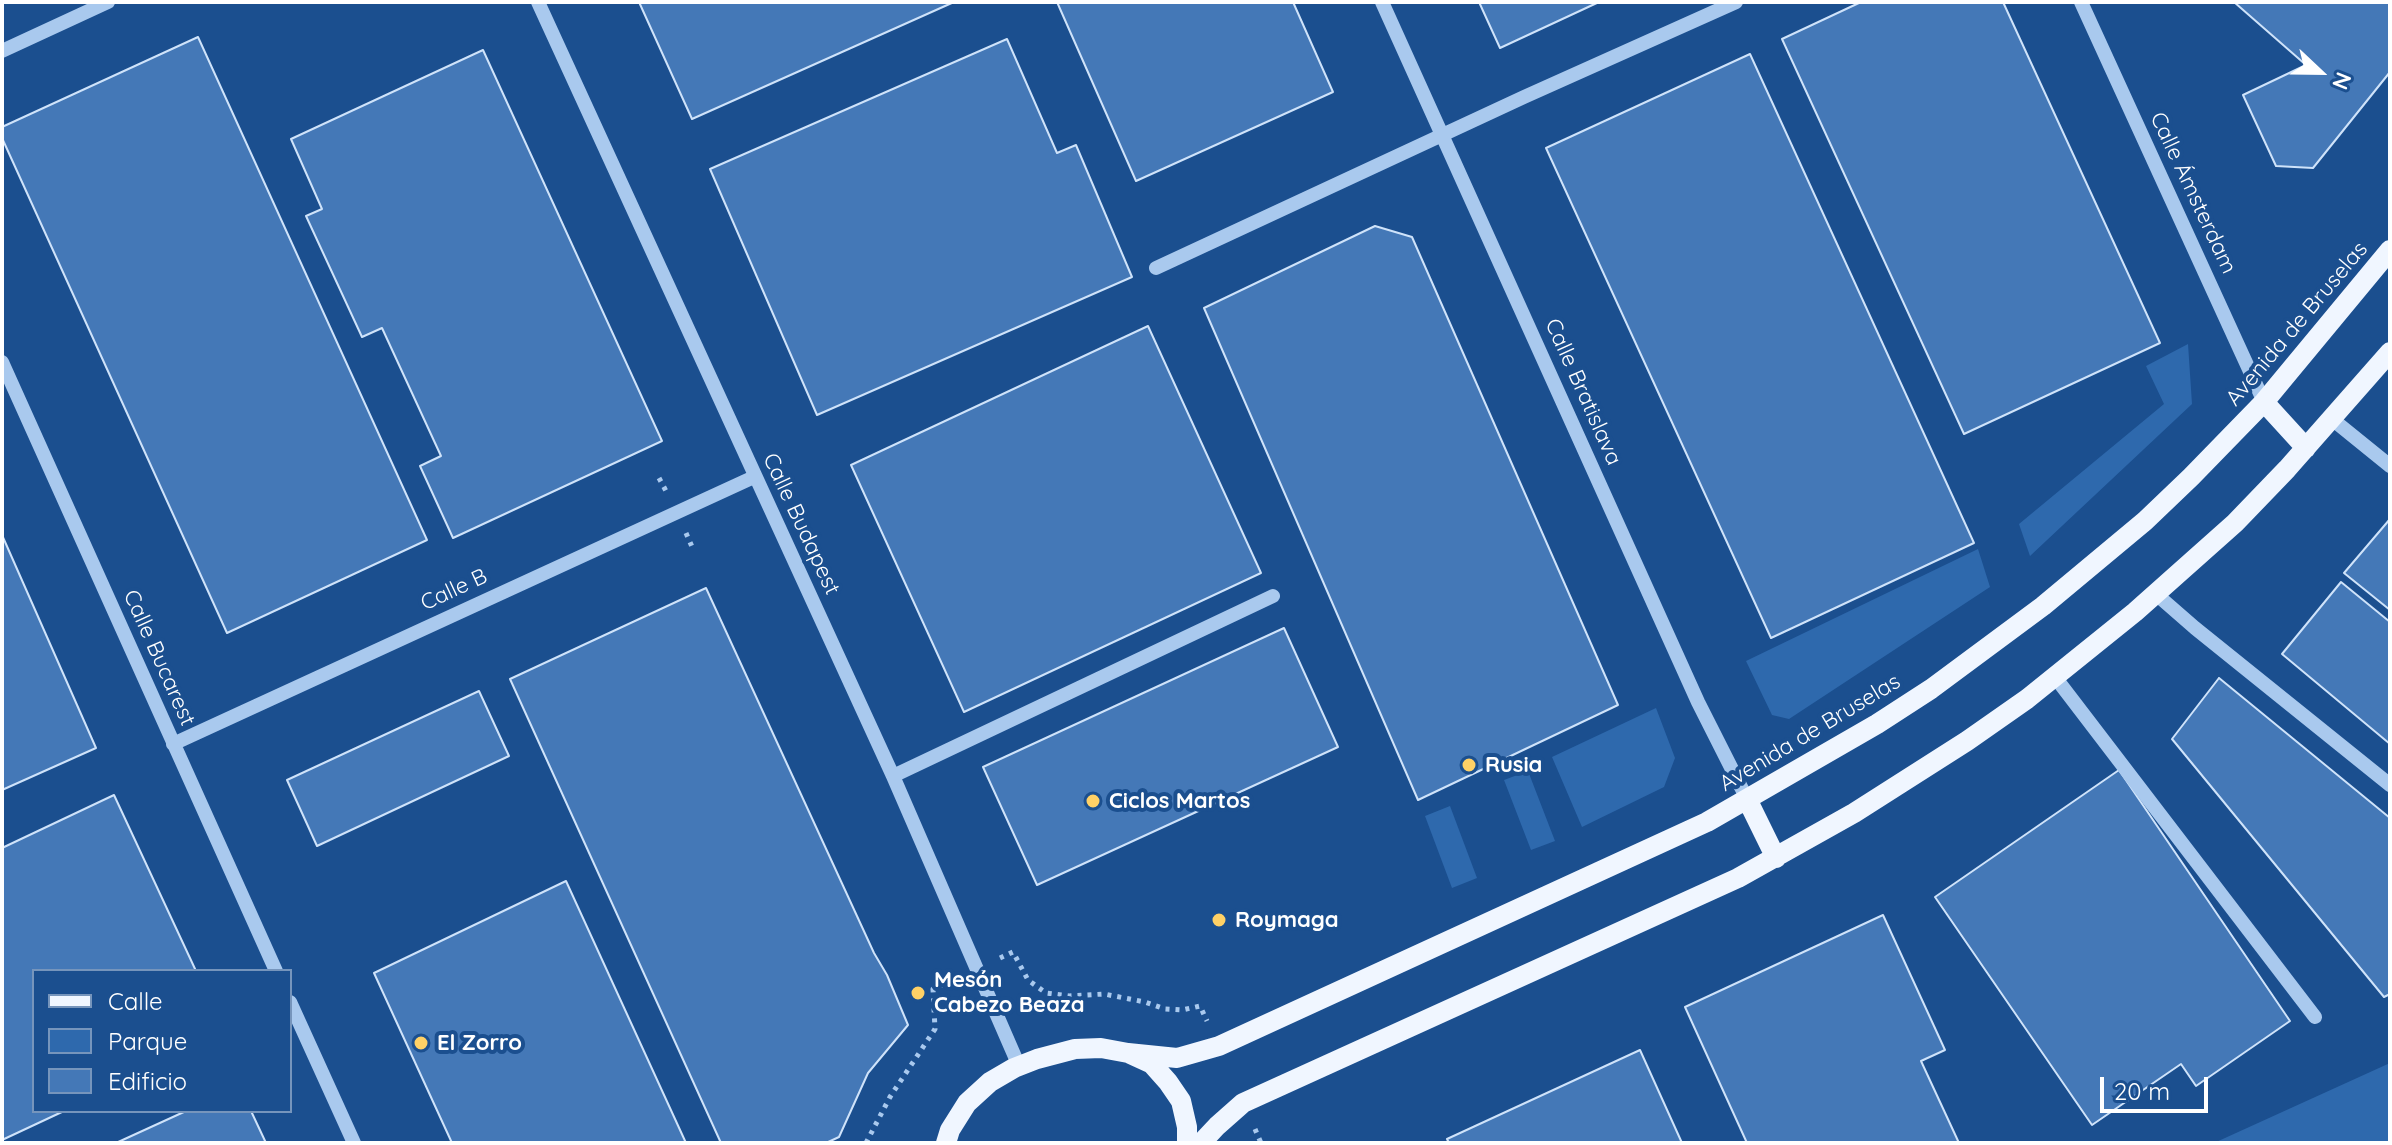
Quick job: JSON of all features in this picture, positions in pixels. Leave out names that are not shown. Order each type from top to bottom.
[{"type":"main road","name":"Avenida de Bruselas","points":[[946,1139],[967,1103],[990,1082],[1019,1066],[1075,1049],[1101,1048],[1177,1058],[1219,1046],[1707,822],[1877,724],[1931,689],[2032,614],[2145,521],[2289,375],[2390,250]]},
{"type":"main road","points":[[1201,1143],[1243,1103],[1676,908],[1776,858],[1967,741],[2055,677],[2156,594],[2235,523],[2390,352]]},
{"type":"main road","points":[[2264,402],[2306,448]]},
{"type":"main road","points":[[1747,799],[1776,858]]},
{"type":"main road","points":[[1128,1053],[1152,1064],[1175,1091],[1184,1114],[1187,1143]]},
{"type":"street","points":[[2,51],[108,2]]},
{"type":"street","name":"Calle Budapest","points":[[538,2],[893,776],[1019,1066]]},
{"type":"street","name":"Calle Bratislava","points":[[1382,2],[1698,702],[1747,799]]},
{"type":"street","points":[[1156,268],[1736,2]]},
{"type":"street","name":"Calle Ámsterdam","points":[[2081,2],[2264,402]]},
{"type":"street","name":"Calle Bucarest","points":[[2,362],[275,969]]},
{"type":"street","points":[[2332,419],[2390,466]]},
{"type":"street","name":"Calle B","points":[[173,744],[754,477]]},
{"type":"street","points":[[2156,594],[2390,785]]},
{"type":"street","points":[[893,776],[1273,596]]},
{"type":"street","points":[[2055,677],[2315,1017]]},
{"type":"street","points":[[292,1006],[354,1143]]},
{"type":"path","points":[[1013,952],[1028,980],[1046,993],[1069,996],[1104,994],[1165,1009],[1182,1010],[1200,1006]]},
{"type":"path","points":[[866,1143],[890,1097],[935,1029],[933,989]]},
{"type":"green space","points":[[2188,344],[2192,404],[2030,556],[2019,524],[2164,404],[2146,366]]},
{"type":"green space","points":[[1978,549],[1990,587],[1789,719],[1772,715],[1746,661]]},
{"type":"green space","points":[[1656,708],[1675,758],[1664,787],[1582,827],[1552,757]]},
{"type":"green space","points":[[1528,771],[1555,841],[1531,850],[1504,780]]},
{"type":"green space","points":[[1450,806],[1477,878],[1452,888],[1425,816]]},
{"type":"green space","points":[[2390,1063],[2390,1143],[2214,1143]]},
{"type":"building","points":[[639,2],[954,2],[692,119]]},
{"type":"building","points":[[1057,2],[1293,2],[1333,92],[1136,181]]},
{"type":"building","points":[[1479,2],[1599,2],[1500,48]]},
{"type":"building","points":[[1861,2],[2003,2],[2160,343],[1964,434],[1782,39]]},
{"type":"building","points":[[2234,2],[2390,2],[2390,72],[2313,168],[2276,166],[2243,95],[2306,65]]},
{"type":"building","points":[[198,37],[427,540],[227,633],[2,138],[2,127]]},
{"type":"building","points":[[1007,39],[1057,153],[1076,145],[1132,277],[817,415],[710,169]]},
{"type":"building","points":[[483,50],[662,441],[453,538],[420,466],[441,456],[382,328],[362,337],[306,216],[322,209],[291,139]]},
{"type":"building","points":[[1750,54],[1974,543],[1771,638],[1546,148]]},
{"type":"building","points":[[1375,226],[1412,237],[1618,705],[1418,800],[1204,308]]},
{"type":"building","points":[[1148,326],[1261,573],[964,712],[851,465]]},
{"type":"building","points":[[2390,519],[2390,610],[2344,573]]},
{"type":"building","points":[[2,535],[96,748],[2,790]]},
{"type":"building","points":[[2341,582],[2390,622],[2390,744],[2282,654]]},
{"type":"building","points":[[706,588],[908,1025],[868,1073],[839,1137],[826,1143],[721,1143],[510,679]]},
{"type":"building","points":[[1284,628],[1338,747],[1037,885],[983,767]]},
{"type":"building","points":[[2219,678],[2390,818],[2390,994],[2384,997],[2172,739]]},
{"type":"building","points":[[479,691],[509,756],[317,846],[287,780]]},
{"type":"building","points":[[2119,770],[2290,1021],[2196,1086],[2181,1064],[2092,1125],[1935,897]]},
{"type":"building","points":[[114,795],[195,969],[32,969],[32,1113],[60,1113],[2,1140],[2,848]]},
{"type":"building","points":[[566,881],[686,1143],[452,1143],[374,973]]},
{"type":"building","points":[[1883,915],[1945,1050],[1921,1061],[1959,1143],[1747,1143],[1685,1007]]},
{"type":"building","points":[[1640,1050],[1682,1143],[1449,1143],[1447,1139]]},
{"type":"building","points":[[182,1113],[252,1113],[266,1143],[116,1143]]},
{"type":"place","name":"Rusia","points":[[1469,765]]},
{"type":"place","name":"Ciclos Martos","points":[[1093,801]]},
{"type":"place","name":"Roymaga","points":[[1219,920]]},
{"type":"place","name":"Mesón Cabezo Beaza","points":[[918,993]]},
{"type":"place","name":"El Zorro","points":[[421,1043]]}]
